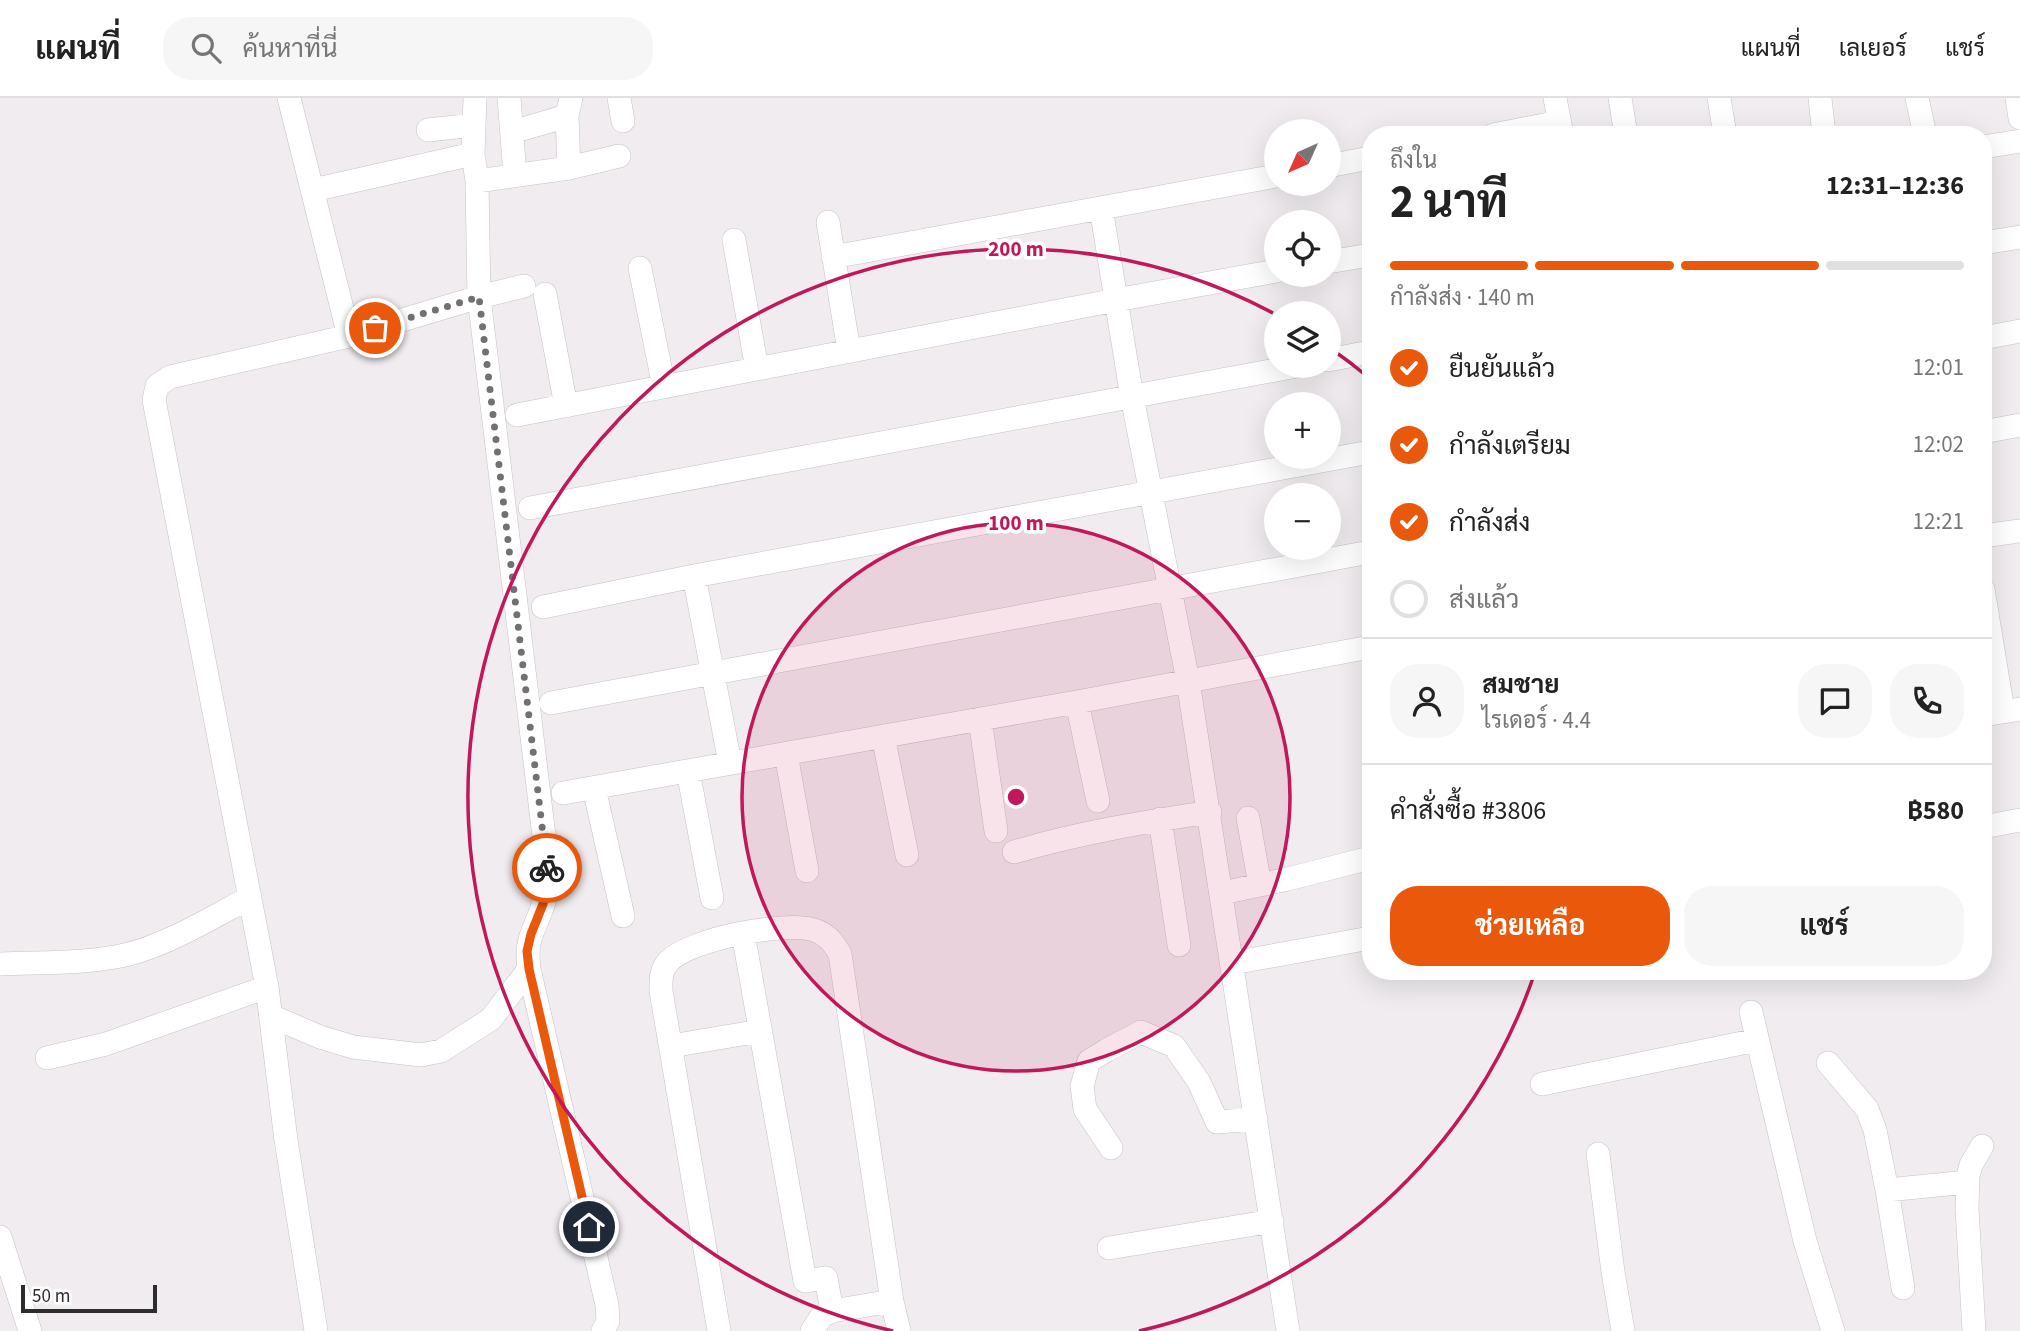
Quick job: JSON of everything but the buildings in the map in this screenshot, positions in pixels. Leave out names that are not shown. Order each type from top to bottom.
[{"type":"street","points":[[289,98],[349,335]]},
{"type":"street","points":[[475,98],[473,154],[477,181],[479,297],[547,861],[548,884],[527,951],[607,1305],[608,1321],[603,1331]]},
{"type":"street","points":[[509,98],[515,175]]},
{"type":"street","points":[[619,98],[623,121]]},
{"type":"street","points":[[1555,98],[1560,126]]},
{"type":"street","points":[[1620,98],[1625,126]]},
{"type":"street","points":[[1719,98],[1724,126]]},
{"type":"street","points":[[1820,98],[1823,126]]},
{"type":"street","points":[[1917,98],[1923,126]]},
{"type":"street","points":[[2017,98],[2020,118]]},
{"type":"street","points":[[512,132],[569,107],[569,168]]},
{"type":"street","points":[[428,130],[474,125]]},
{"type":"street","points":[[1992,146],[2020,141]]},
{"type":"street","points":[[313,190],[473,154]]},
{"type":"street","points":[[477,181],[569,168],[619,156]]},
{"type":"street","points":[[1341,164],[1362,160]]},
{"type":"street","points":[[833,257],[1264,178]]},
{"type":"street","points":[[1101,208],[1132,397],[1171,589],[1210,812],[1288,1331]]},
{"type":"street","points":[[828,222],[849,351]]},
{"type":"street","points":[[1992,242],[2020,237]]},
{"type":"street","points":[[734,240],[757,369]]},
{"type":"street","points":[[1341,260],[1362,256]]},
{"type":"street","points":[[640,268],[664,387]]},
{"type":"street","points":[[517,415],[1264,273]]},
{"type":"street","points":[[316,1331],[286,1140],[267,987],[154,400],[157,386],[170,377],[349,335],[479,297],[534,290],[566,405]]},
{"type":"street","points":[[1992,336],[2020,331]]},
{"type":"street","points":[[1341,358],[1362,354]]},
{"type":"street","points":[[530,509],[1264,372]]},
{"type":"street","points":[[1992,430],[2020,425]]},
{"type":"street","points":[[543,607],[694,576],[1362,453]]},
{"type":"street","points":[[1992,533],[2020,531]]},
{"type":"street","points":[[551,703],[1362,553]]},
{"type":"street","points":[[694,576],[730,764]]},
{"type":"street","points":[[1992,647],[2002,712]]},
{"type":"street","points":[[563,793],[1362,649]]},
{"type":"street","points":[[1077,702],[1098,801]]},
{"type":"street","points":[[980,719],[996,831]]},
{"type":"street","points":[[883,736],[907,855]]},
{"type":"street","points":[[786,754],[807,871]]},
{"type":"street","points":[[688,771],[712,898]]},
{"type":"street","points":[[594,788],[623,916]]},
{"type":"street","points":[[1014,852],[1057,839],[1210,812]]},
{"type":"street","points":[[1248,818],[1260,885]]},
{"type":"street","points":[[1160,819],[1179,945]]},
{"type":"street","points":[[1992,825],[2020,820]]},
{"type":"street","points":[[1222,893],[1362,860]]},
{"type":"street","points":[[0,964],[94,960],[126,954],[157,945],[249,898]]},
{"type":"street","points":[[719,1331],[661,974],[668,962],[676,956],[716,938],[784,927],[812,929],[827,935],[840,954],[892,1301],[899,1331]]},
{"type":"street","points":[[743,933],[805,1281],[826,1278],[832,1311]]},
{"type":"street","points":[[1233,963],[1362,939]]},
{"type":"street","points":[[271,1016],[353,1048],[421,1055],[441,1051],[491,1020],[529,969]]},
{"type":"street","points":[[47,1058],[106,1044],[267,987]]},
{"type":"street","points":[[1751,1012],[1805,1241],[1833,1331]]},
{"type":"street","points":[[671,1046],[760,1031]]},
{"type":"street","points":[[1111,1148],[1085,1110],[1082,1086],[1089,1061],[1142,1032],[1174,1046],[1199,1082],[1217,1122],[1256,1119]]},
{"type":"street","points":[[1542,1084],[1757,1040]]},
{"type":"street","points":[[1828,1063],[1867,1109],[1875,1129],[1903,1288]]},
{"type":"street","points":[[1974,1331],[1968,1182],[1971,1165],[1982,1146]]},
{"type":"street","points":[[1598,1154],[1623,1331]]},
{"type":"street","points":[[1887,1190],[1968,1182]]},
{"type":"street","points":[[1109,1248],[1272,1221]]},
{"type":"street","points":[[0,1237],[30,1331]]},
{"type":"street","points":[[812,1331],[821,1317],[832,1311],[892,1301]]},
{"type":"way so far","points":[[375,328],[479,297],[547,868]]},
{"type":"route","points":[[547,868],[548,884],[527,951],[529,969],[589,1227]]}]
